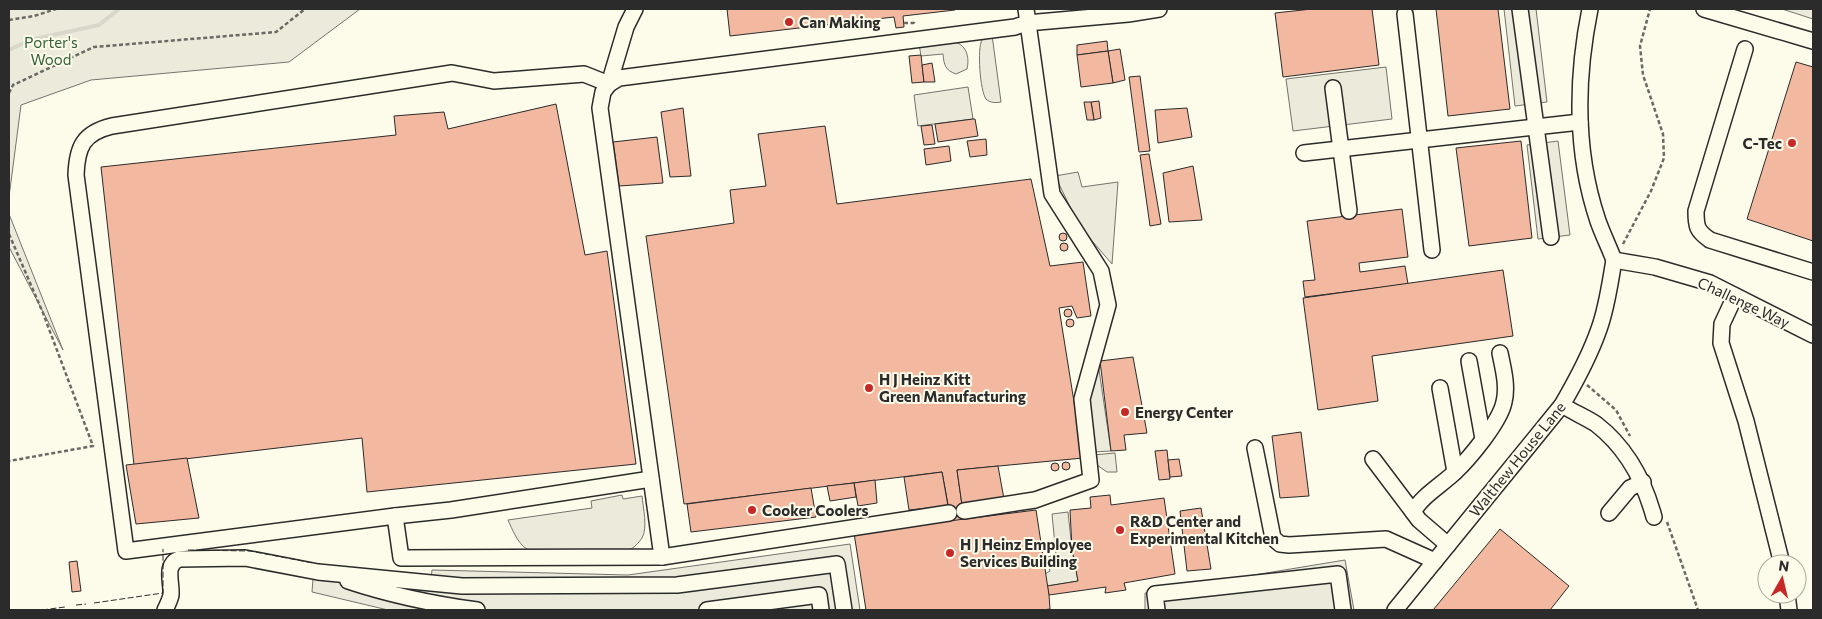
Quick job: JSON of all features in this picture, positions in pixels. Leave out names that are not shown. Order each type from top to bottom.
[{"type":"street","points":[[609,84],[626,27],[635,9]]},
{"type":"street","points":[[662,558],[600,108],[602,92],[609,84],[619,78],[1015,27],[1027,16],[1128,14],[1158,9]]},
{"type":"street","points":[[1520,9],[1551,237]]},
{"type":"street","points":[[1590,9],[1579,95],[1580,122],[1589,184],[1598,221],[1614,260]]},
{"type":"street","points":[[1704,9],[1813,41]]},
{"type":"street","points":[[1404,14],[1432,250]]},
{"type":"street","points":[[395,516],[401,558],[662,558],[1035,500],[1091,480],[1082,398],[1108,305],[1101,271],[1052,194],[1027,16]]},
{"type":"street","points":[[1745,49],[1696,211],[1696,223],[1700,233],[1710,240],[1813,272]]},
{"type":"street","points":[[609,84],[584,74],[494,81],[452,73],[112,126],[90,134],[81,145],[77,159],[76,176],[126,551],[451,510],[651,479]]},
{"type":"street","points":[[1333,88],[1349,211]]},
{"type":"street","points":[[1304,153],[1580,122]]},
{"type":"street","name":"Challenge Way","points":[[1614,260],[1655,267],[1710,284],[1813,335]]},
{"type":"street","name":"Walthew House Lane","points":[[1395,610],[1562,405],[1578,378],[1599,329],[1608,298],[1614,260]]},
{"type":"street","points":[[1735,296],[1722,324],[1721,343],[1746,420],[1780,554]]},
{"type":"street","points":[[1412,512],[1418,503],[1455,472],[1476,450],[1499,414],[1504,402],[1505,387],[1500,353]]},
{"type":"street","points":[[1469,362],[1483,439]]},
{"type":"street","points":[[1440,388],[1455,472]]},
{"type":"street","points":[[1562,405],[1595,424],[1619,444],[1643,482],[1654,517]]},
{"type":"street","points":[[1255,448],[1273,538],[1280,544],[1386,539],[1435,561]]},
{"type":"street","points":[[1373,459],[1412,512],[1448,545]]},
{"type":"street","points":[[1609,513],[1630,488],[1643,482]]},
{"type":"street","points":[[164,610],[171,597],[170,567],[174,561],[180,559],[245,558],[318,572],[462,586],[677,585],[838,564],[844,610]]},
{"type":"street","points":[[318,572],[373,589],[452,607],[477,610]]},
{"type":"street","points":[[1157,610],[1155,594],[1338,574],[1343,610]]},
{"type":"street","points":[[707,610],[819,595],[822,610]]},
{"type":"path","points":[[9,20],[34,16],[56,9]]},
{"type":"path","points":[[9,93],[12,85],[94,47],[276,32],[305,9]]},
{"type":"path","points":[[1614,260],[1651,191],[1664,158],[1663,134],[1643,74],[1640,46],[1650,9]]},
{"type":"path","points":[[904,23],[914,23],[915,30]]},
{"type":"path","points":[[9,234],[43,313],[93,446],[9,461]]},
{"type":"green space","name":"Porter's Wood","points":[[9,9],[360,9],[289,62],[91,80],[21,105],[9,197]]},
{"type":"green space","points":[[992,35],[1001,102],[997,103],[986,99],[982,88],[980,70],[980,45],[982,40]]},
{"type":"green space","points":[[952,41],[961,45],[966,51],[967,69],[956,74],[949,71],[943,54],[921,56],[919,44]]},
{"type":"green space","points":[[968,87],[973,119],[918,126],[914,95]]},
{"type":"green space","points":[[1078,172],[1082,187],[1118,182],[1112,264],[1080,227],[1055,176]]},
{"type":"green space","points":[[9,214],[63,350],[9,247]]},
{"type":"green space","points":[[1098,363],[1111,451],[1093,452],[1088,399]]},
{"type":"green space","points":[[1115,453],[1117,472],[1107,472],[1094,463],[1093,455]]},
{"type":"green space","points":[[622,495],[623,499],[642,496],[645,523],[644,534],[639,542],[631,549],[623,551],[578,553],[534,551],[527,549],[521,544],[508,520],[592,508],[591,501]]},
{"type":"green space","points":[[1068,512],[1078,581],[1047,586],[1045,574],[1050,571],[1047,557],[1056,555],[1052,514]]},
{"type":"shaded area","points":[[1504,9],[1536,9],[1547,102],[1515,106]]},
{"type":"shaded area","points":[[1782,9],[1813,9],[1813,19]]},
{"type":"shaded area","points":[[1386,67],[1392,119],[1293,131],[1286,79]]},
{"type":"shaded area","points":[[1558,141],[1570,235],[1538,239],[1527,145]]},
{"type":"shaded area","points":[[850,544],[860,610],[388,610],[312,592],[314,565],[431,579],[432,570],[628,575]]},
{"type":"shaded area","points":[[1345,560],[1354,610],[1145,610],[1145,593]]},
{"type":"building","name":"Can Making","points":[[727,9],[955,10],[903,16],[904,27],[896,28],[894,17],[730,36]]},
{"type":"building","points":[[1312,9],[1372,9],[1379,65],[1283,77],[1275,13]]},
{"type":"building","points":[[1436,9],[1498,9],[1510,109],[1448,116]]},
{"type":"building","points":[[1107,41],[1108,51],[1077,55],[1077,45]]},
{"type":"building","points":[[1120,49],[1125,80],[1113,83],[1108,51]]},
{"type":"building","points":[[1108,51],[1113,83],[1081,87],[1077,55]]},
{"type":"building","points":[[921,55],[924,82],[912,83],[909,56]]},
{"type":"building","name":"C-Tec","points":[[1796,62],[1813,67],[1813,241],[1747,219]]},
{"type":"building","points":[[932,63],[935,82],[924,82],[922,65]]},
{"type":"building","points":[[1140,76],[1150,151],[1139,152],[1129,77]]},
{"type":"building","points":[[1099,101],[1101,118],[1094,120],[1091,102]]},
{"type":"building","points":[[1084,102],[1091,102],[1094,120],[1087,120]]},
{"type":"building","points":[[556,104],[585,255],[607,251],[636,464],[367,492],[362,438],[134,465],[101,167],[396,135],[394,116],[444,112],[448,129]]},
{"type":"building","points":[[683,108],[691,176],[670,177],[661,112]]},
{"type":"building","points":[[1187,108],[1192,137],[1158,143],[1155,110]]},
{"type":"building","points":[[975,119],[978,136],[938,142],[935,124]]},
{"type":"building","points":[[932,125],[935,144],[924,145],[921,126]]},
{"type":"building","name":"H J Heinz Kitt Green Manufacturing","points":[[825,126],[837,204],[1031,179],[1050,266],[1083,262],[1091,316],[1077,318],[1072,306],[1059,308],[1083,458],[957,470],[966,520],[951,521],[942,472],[684,504],[646,236],[734,223],[730,190],[766,186],[758,134]]},
{"type":"building","points":[[657,137],[663,183],[619,186],[613,142]]},
{"type":"building","points":[[986,139],[987,155],[970,157],[967,141]]},
{"type":"building","points":[[1521,141],[1532,238],[1469,246],[1456,148]]},
{"type":"building","points":[[949,146],[951,161],[926,165],[924,149]]},
{"type":"building","points":[[1149,154],[1161,224],[1150,226],[1140,155]]},
{"type":"building","points":[[1193,166],[1202,220],[1169,222],[1163,173]]},
{"type":"building","points":[[1402,209],[1408,257],[1359,263],[1360,272],[1405,266],[1408,284],[1305,297],[1303,281],[1315,280],[1307,221]]},
{"type":"building","points":[[1063,233],[1067,237],[1063,241],[1059,237]]},
{"type":"building","points":[[1064,243],[1068,247],[1064,251],[1060,247]]},
{"type":"building","points":[[1503,270],[1513,336],[1372,356],[1378,401],[1318,410],[1303,298]]},
{"type":"building","points":[[1068,309],[1072,313],[1068,317],[1064,313]]},
{"type":"building","points":[[1070,319],[1074,323],[1070,327],[1066,323]]},
{"type":"building","name":"Energy Center","points":[[1133,357],[1147,433],[1124,435],[1126,450],[1111,451],[1100,361]]},
{"type":"building","points":[[1301,432],[1309,496],[1280,498],[1272,436]]},
{"type":"building","points":[[1167,450],[1170,479],[1159,480],[1155,451]]},
{"type":"building","points":[[187,458],[199,518],[136,524],[126,465]]},
{"type":"building","points":[[1179,459],[1182,476],[1170,477],[1168,460]]},
{"type":"building","points":[[1066,462],[1070,466],[1066,470],[1062,466]]},
{"type":"building","points":[[1055,463],[1059,467],[1055,471],[1051,467]]},
{"type":"building","points":[[998,466],[1004,499],[962,505],[957,470]]},
{"type":"building","points":[[942,472],[948,506],[909,510],[904,477]]},
{"type":"building","points":[[875,480],[877,503],[858,506],[854,483]]},
{"type":"building","points":[[854,483],[856,497],[830,501],[827,486]]},
{"type":"building","name":"Cooker Coolers","points":[[811,488],[816,517],[691,532],[687,504]]},
{"type":"building","name":"R&D Center and Experimental Kitchen","points":[[1110,495],[1111,505],[1164,498],[1175,574],[1124,583],[1126,590],[1105,593],[1106,587],[1049,595],[1047,586],[1078,581],[1072,549],[1070,510],[1091,508],[1090,497]]},
{"type":"building","points":[[1201,508],[1211,569],[1187,571],[1180,511]]},
{"type":"building","name":"H J Heinz Employee Services Building","points":[[1036,510],[1050,609],[866,610],[854,533]]},
{"type":"building","points":[[1500,529],[1569,586],[1550,610],[1433,610]]},
{"type":"building","points":[[77,561],[81,591],[72,592],[69,562]]},
{"type":"waterway","points":[[9,50],[30,40],[99,25],[119,9]]},
{"type":"fence","points":[[94,603],[163,593],[163,549]]},
{"type":"fence","points":[[188,550],[250,551],[313,563]]},
{"type":"fence","points":[[76,605],[86,604]]},
{"type":"fence","points":[[42,610],[65,607]]},
{"type":"place","name":"Can Making","points":[[789,22]]},
{"type":"place","name":"C-Tec","points":[[1792,143]]},
{"type":"place","name":"H J Heinz Kitt Green Manufacturing","points":[[869,388]]},
{"type":"place","name":"Energy Center","points":[[1125,412]]},
{"type":"place","name":"Cooker Coolers","points":[[752,510]]},
{"type":"place","name":"R&D Center and Experimental Kitchen","points":[[1120,530]]},
{"type":"place","name":"H J Heinz Employee Services Building","points":[[950,553]]}]
